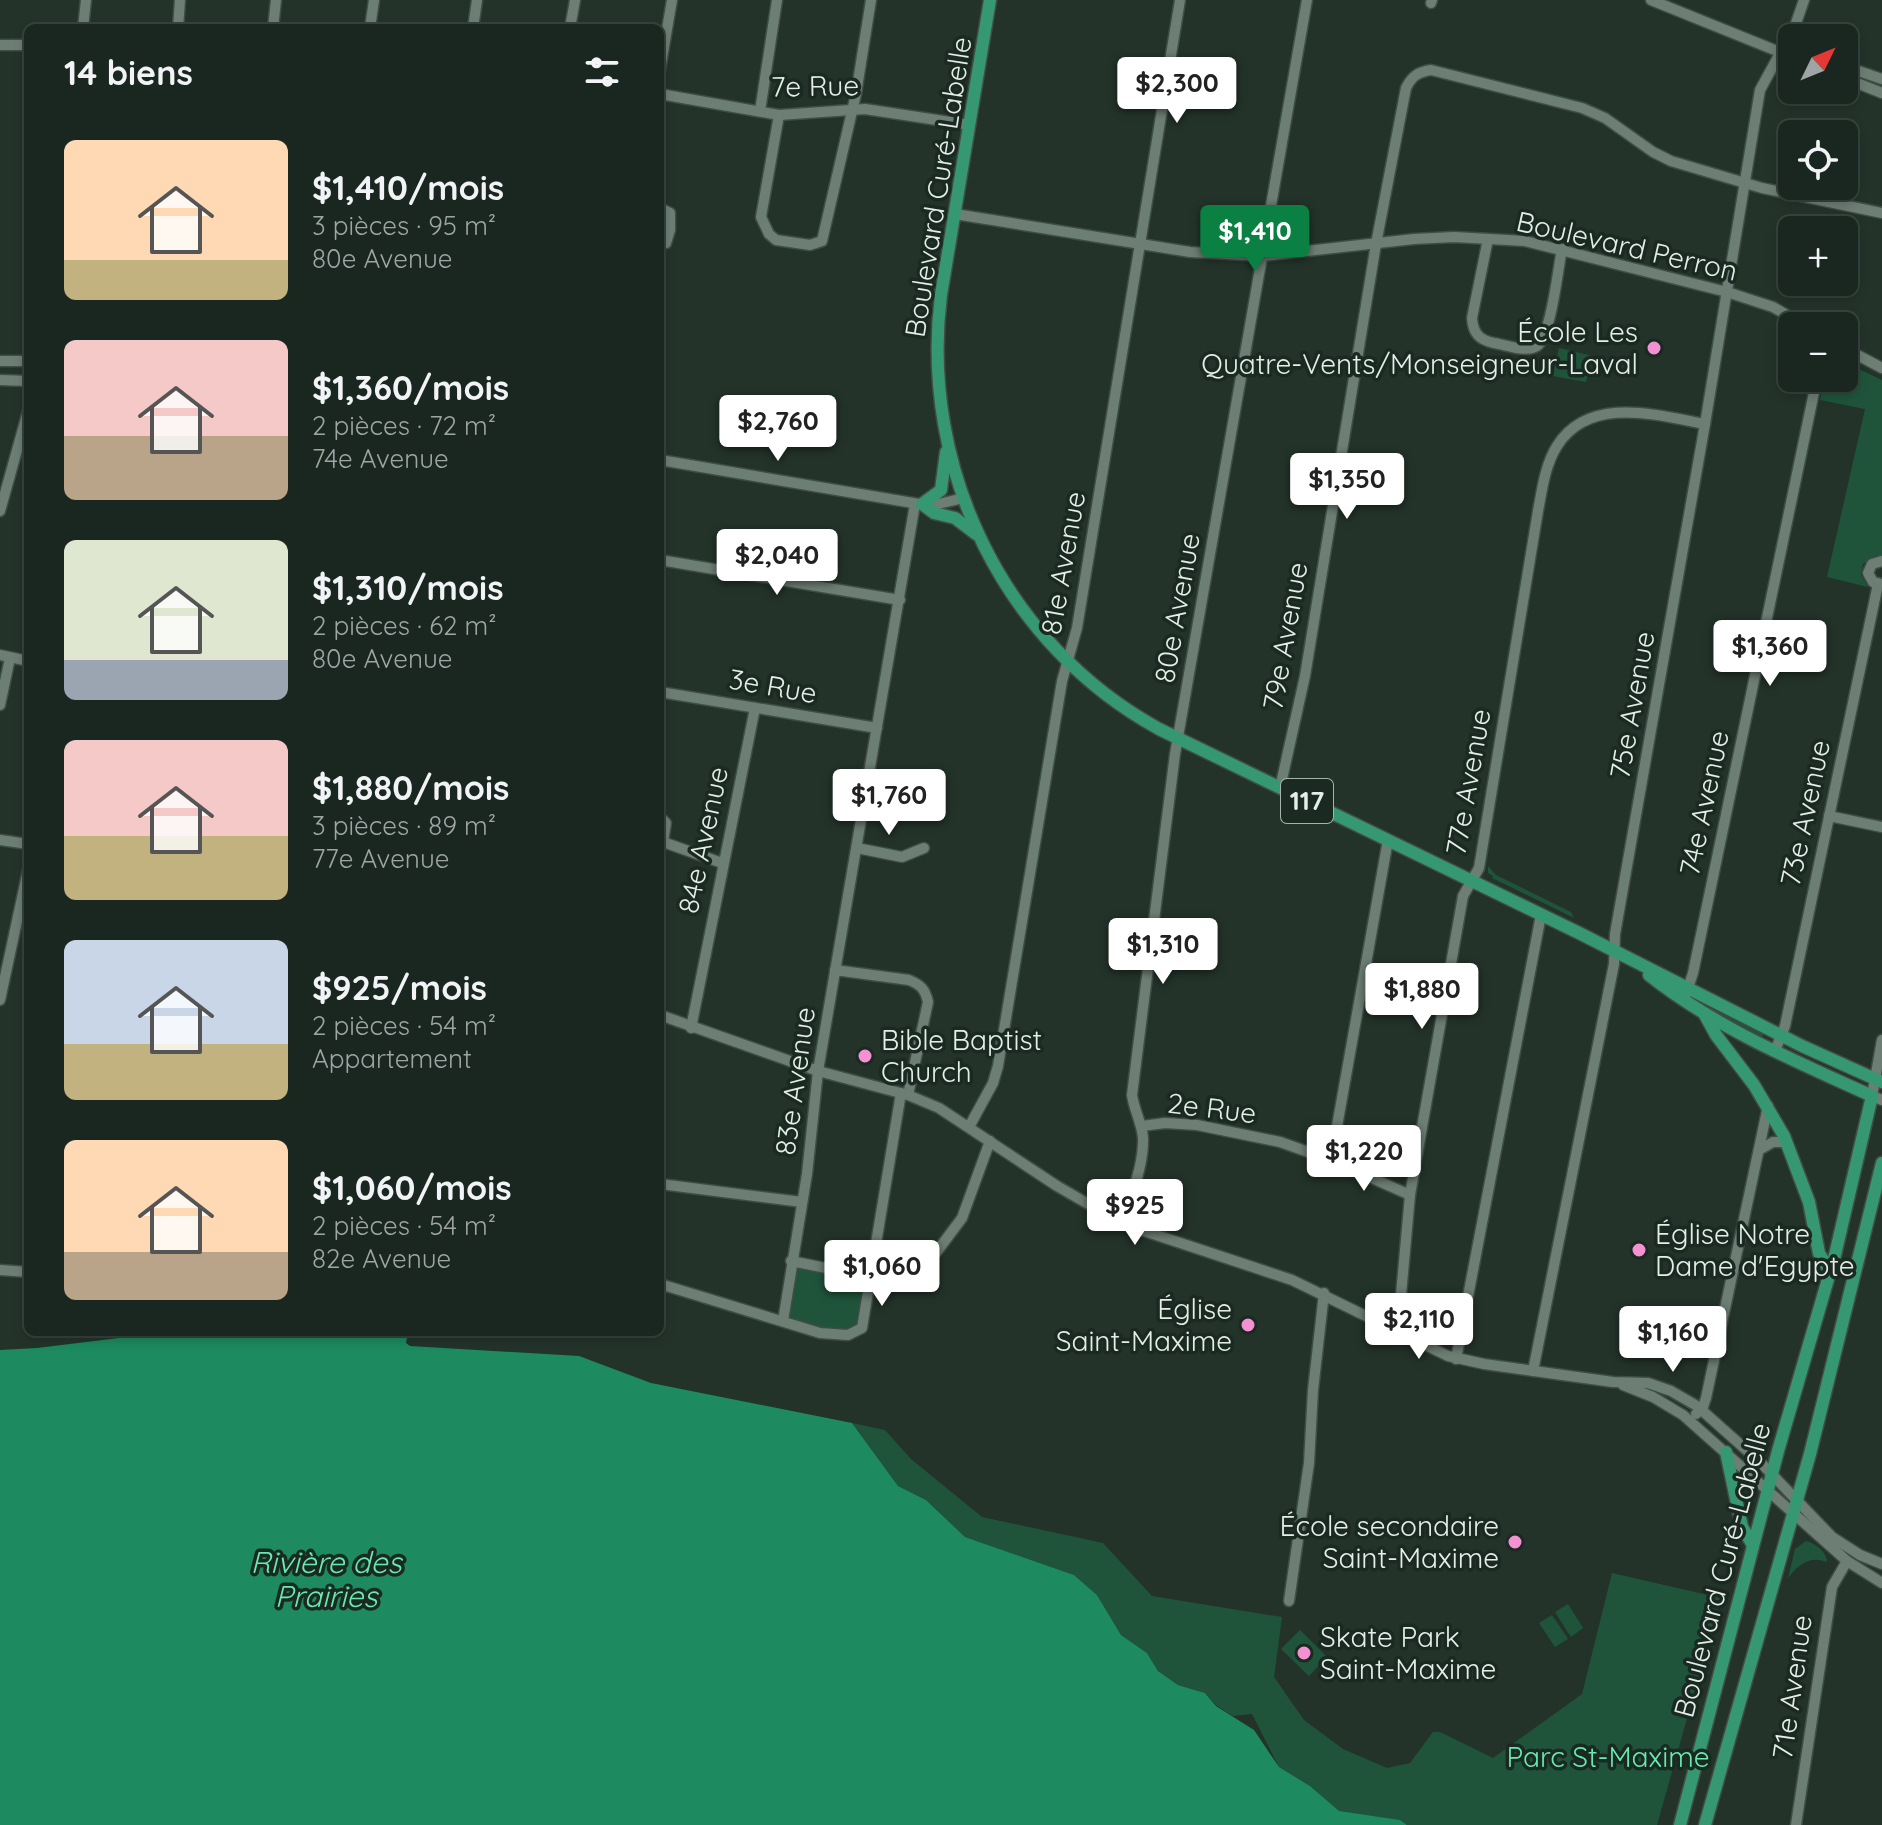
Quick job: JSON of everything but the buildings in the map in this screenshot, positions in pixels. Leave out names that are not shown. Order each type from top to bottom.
[{"type":"main road","name":"Boulevard Curé-Labelle","points":[[991,3],[938,328],[938,373],[948,441],[978,536],[1014,599],[1045,638],[1068,662],[1123,707],[1178,738],[1878,1081]]},
{"type":"main road","points":[[918,504],[937,495],[942,487],[948,441]]},
{"type":"main road","points":[[918,504],[934,513],[955,518],[978,536]]},
{"type":"main road","name":"Boulevard Curé-Labelle","points":[[1627,959],[1705,1015],[1877,1098],[1772,1474],[1680,1825]]},
{"type":"main road","points":[[1705,1015],[1768,1106],[1787,1142],[1809,1202],[1819,1253],[1829,1270]]},
{"type":"main road","name":"Boulevard Curé-Labelle","points":[[1705,1825],[1794,1507],[1882,1163]]},
{"type":"main road","points":[[1726,1452],[1742,1527],[1753,1545]]},
{"type":"street","points":[[83,24],[86,0]]},
{"type":"street","points":[[178,24],[180,0]]},
{"type":"street","points":[[273,24],[276,0]]},
{"type":"street","points":[[371,24],[374,0]]},
{"type":"street","points":[[474,24],[477,0]]},
{"type":"street","points":[[571,24],[575,0]]},
{"type":"street","points":[[664,47],[672,0]]},
{"type":"street","points":[[760,111],[777,0]]},
{"type":"street","points":[[779,115],[761,217],[769,234],[776,240],[810,245],[822,241],[852,109],[871,0]]},
{"type":"street","name":"81e Avenue","points":[[969,1127],[993,1083],[998,1066],[1056,713],[1077,628],[1180,0]]},
{"type":"street","name":"80e Avenue","points":[[1123,1224],[1143,1150],[1142,1126],[1134,1110],[1132,1095],[1178,738],[1307,0]]},
{"type":"street","points":[[1651,0],[1670,4],[1778,49]]},
{"type":"street","name":"75e Avenue","points":[[1796,24],[1804,0]]},
{"type":"street","points":[[0,45],[24,45]]},
{"type":"street","name":"75e Avenue","points":[[1533,1371],[1614,952],[1760,90],[1778,66]]},
{"type":"street","name":"79e Avenue","points":[[1280,788],[1305,676],[1376,244],[1406,88],[1411,77],[1431,70],[1582,108],[1605,118],[1671,161],[1745,182]]},
{"type":"street","points":[[1858,71],[1882,79]]},
{"type":"street","points":[[1858,84],[1882,93]]},
{"type":"street","name":"7e Rue","points":[[664,95],[779,115],[869,109],[970,125]]},
{"type":"street","points":[[1745,182],[1882,213]]},
{"type":"street","points":[[664,210],[670,213],[670,222],[664,243]]},
{"type":"street","name":"Boulevard Perron","points":[[955,214],[1190,252],[1262,256],[1414,239],[1454,237],[1525,241],[1727,292],[1782,312]]},
{"type":"street","points":[[1488,239],[1472,326],[1476,335],[1483,340],[1527,349],[1537,346],[1546,332],[1562,249]]},
{"type":"street","points":[[1858,355],[1882,368]]},
{"type":"street","points":[[0,361],[24,361]]},
{"type":"street","points":[[0,380],[24,381]]},
{"type":"street","name":"74e Avenue","points":[[1683,1001],[1814,392]]},
{"type":"street","name":"77e Avenue","points":[[1393,1331],[1401,1295],[1410,1195],[1463,896],[1479,868],[1545,477],[1557,447],[1570,431],[1595,416],[1612,413],[1653,414],[1705,424]]},
{"type":"street","points":[[0,511],[24,425]]},
{"type":"street","points":[[664,461],[918,504],[938,504],[964,498]]},
{"type":"street","name":"83e Avenue","points":[[783,1321],[818,1071],[918,504]]},
{"type":"street","points":[[664,561],[900,600]]},
{"type":"street","name":"73e Avenue","points":[[1775,1051],[1781,1036],[1880,584],[1870,579],[1868,571],[1874,562],[1882,561]]},
{"type":"street","points":[[0,705],[5,656]]},
{"type":"street","name":"3e Rue","points":[[664,693],[877,728]]},
{"type":"street","name":"84e Avenue","points":[[691,1028],[755,708]]},
{"type":"street","points":[[1829,816],[1882,827]]},
{"type":"street","points":[[0,840],[24,843]]},
{"type":"street","points":[[1331,1160],[1388,840]]},
{"type":"street","points":[[664,843],[722,863]]},
{"type":"street","points":[[857,848],[902,857],[924,848]]},
{"type":"street","points":[[0,1000],[24,889]]},
{"type":"street","points":[[1456,1359],[1541,915]]},
{"type":"street","points":[[664,1285],[820,1333],[848,1335],[862,1328],[904,1094],[928,1002],[919,984],[909,980],[835,970]]},
{"type":"street","points":[[664,1017],[818,1071],[904,1094],[939,1108],[1057,1186],[1123,1224],[1292,1280],[1456,1359],[1613,1382],[1654,1384],[1680,1395],[1701,1409],[1772,1474],[1794,1507],[1847,1561],[1882,1583]]},
{"type":"street","points":[[1878,1081],[1882,1040]]},
{"type":"street","name":"Boulevard Curé-Labelle","points":[[1877,1098],[1878,1081]]},
{"type":"street","points":[[1689,1419],[1701,1409],[1706,1398],[1768,1106]]},
{"type":"street","name":"2e Rue","points":[[1142,1126],[1165,1123],[1197,1125],[1280,1142],[1331,1160],[1410,1195]]},
{"type":"street","points":[[935,1254],[962,1218],[990,1141]]},
{"type":"street","points":[[1759,1150],[1773,1142],[1787,1142]]},
{"type":"street","points":[[664,1185],[802,1202]]},
{"type":"street","points":[[791,1261],[870,1277]]},
{"type":"street","points":[[0,1270],[24,1272]]},
{"type":"street","points":[[1289,1601],[1309,1463],[1313,1390],[1324,1293]]},
{"type":"street","points":[[1613,1382],[1653,1397],[1689,1419],[1768,1491],[1838,1542],[1882,1564]]},
{"type":"street","name":"71e Avenue","points":[[1796,1825],[1832,1587],[1847,1561]]},
{"type":"green space","points":[[1559,348],[1593,356],[1586,382],[1553,376]]},
{"type":"green space","points":[[1858,369],[1882,380],[1882,555],[1863,564],[1861,575],[1868,587],[1827,577],[1865,409],[1820,400],[1822,392],[1858,392]]},
{"type":"green space","points":[[1488,866],[1496,875],[1571,912],[1574,918],[1492,878]]},
{"type":"green space","points":[[1699,1000],[1764,1033],[1762,1037],[1705,1008]]},
{"type":"green space","points":[[791,1261],[870,1277],[862,1328],[848,1335],[783,1321]]},
{"type":"green space","name":"Parc St-Maxime","points":[[852,1423],[885,1430],[911,1459],[982,1517],[1103,1543],[1152,1596],[1282,1617],[1274,1677],[1304,1720],[1343,1749],[1387,1768],[1410,1763],[1433,1732],[1440,1732],[1493,1758],[1582,1694],[1612,1573],[1721,1598],[1657,1825],[1407,1825],[1400,1820],[1339,1812],[1310,1786],[1279,1767],[1252,1714],[1233,1716],[1205,1693],[1178,1685],[1158,1671],[1147,1653],[1121,1635],[1097,1595],[1074,1575],[965,1537],[926,1500],[898,1486]]},
{"type":"green space","points":[[1806,1541],[1820,1548],[1827,1562],[1804,1562],[1788,1578],[1795,1549]]},
{"type":"green space","points":[[1568,1604],[1583,1628],[1571,1637],[1555,1612]]},
{"type":"green space","points":[[1552,1615],[1568,1639],[1555,1647],[1539,1623]]},
{"type":"green space","name":"Skate Park Saint-Maxime","points":[[1300,1630],[1327,1657],[1309,1676],[1281,1649]]},
{"type":"water","name":"Rivière des Prairies","points":[[407,1336],[406,1343],[410,1346],[579,1356],[651,1383],[852,1423],[898,1486],[926,1500],[965,1537],[1074,1575],[1097,1595],[1121,1635],[1147,1653],[1158,1671],[1178,1685],[1205,1693],[1216,1706],[1254,1730],[1279,1767],[1310,1786],[1339,1811],[1400,1820],[1407,1825],[0,1825],[0,1350],[127,1337]]},
{"type":"place","name":"École Les Quatre-Vents/Monseigneur-Laval","points":[[1654,348]]},
{"type":"place","name":"Bible Baptist Church","points":[[865,1056]]},
{"type":"place","name":"Église Notre Dame d'Egypte","points":[[1639,1250]]},
{"type":"place","name":"Église Saint-Maxime","points":[[1248,1325]]},
{"type":"place","name":"École secondaire Saint-Maxime","points":[[1515,1542]]},
{"type":"place","name":"Skate Park Saint-Maxime","points":[[1304,1653]]}]
